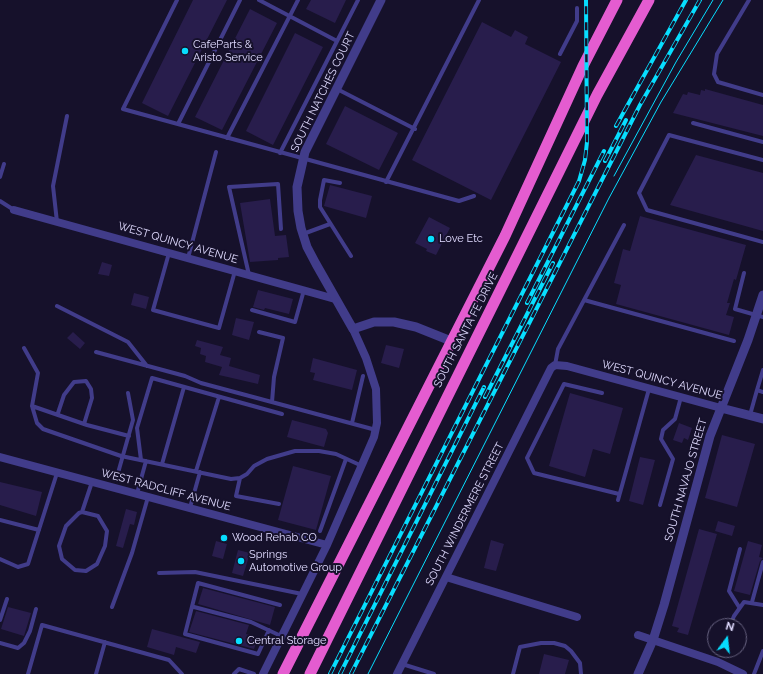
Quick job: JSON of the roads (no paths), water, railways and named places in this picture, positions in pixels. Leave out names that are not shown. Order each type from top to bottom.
[{"type":"highway","name":"SOUTH SANTA FE DRIVE","points":[[283,674],[519,208],[583,66],[616,0]]},
{"type":"highway","name":"SOUTH SANTA FE DRIVE","points":[[310,674],[597,95],[648,0]]},
{"type":"street","name":"SOUTH NATCHES COURT","points":[[353,329],[307,247],[298,211],[297,199],[299,176],[303,159],[382,0]]},
{"type":"street","name":"WEST QUINCY AVENUE","points":[[14,210],[335,299]]},
{"type":"street","name":"SOUTH NAVAJO STREET","points":[[638,674],[653,640],[710,436],[760,316],[763,295]]},
{"type":"street","points":[[263,674],[327,544],[372,446],[376,430],[378,405],[376,389],[366,358],[353,329],[374,322],[394,322],[416,327],[451,341]]},
{"type":"street","name":"WEST QUINCY AVENUE","points":[[555,365],[568,366],[763,419]]},
{"type":"street","name":"SOUTH WINDERMERE STREET","points":[[397,674],[547,375],[555,365]]},
{"type":"street","name":"WEST RADCLIFF AVENUE","points":[[0,457],[327,544]]},
{"type":"street","points":[[446,577],[577,617]]},
{"type":"street","points":[[638,636],[718,662],[743,674]]},
{"type":"lane","points":[[177,0],[123,109],[459,201],[474,196]]},
{"type":"lane","points":[[178,124],[240,0]]},
{"type":"lane","points":[[259,0],[337,41]]},
{"type":"lane","points":[[227,138],[298,0]]},
{"type":"lane","points":[[280,153],[358,0]]},
{"type":"lane","points":[[386,182],[415,129],[479,0]]},
{"type":"lane","points":[[749,0],[717,54],[714,74],[718,82],[763,95]]},
{"type":"lane","points":[[560,54],[577,21],[578,8]]},
{"type":"lane","points":[[337,89],[415,129]]},
{"type":"lane","points":[[57,222],[53,186],[66,116]]},
{"type":"lane","points":[[693,123],[763,142]]},
{"type":"lane","points":[[763,160],[669,135],[639,193],[647,210],[763,242]]},
{"type":"lane","points":[[188,258],[216,152]]},
{"type":"lane","points":[[0,177],[4,164]]},
{"type":"lane","points":[[340,183],[324,180],[321,191],[320,207],[351,256]]},
{"type":"lane","points":[[249,275],[229,187],[278,184],[281,229]]},
{"type":"lane","points":[[0,201],[14,210]]},
{"type":"lane","points":[[303,234],[330,224]]},
{"type":"lane","points":[[555,365],[558,349],[624,224]]},
{"type":"lane","points":[[169,253],[153,310],[160,312],[219,328],[235,271]]},
{"type":"lane","points":[[744,273],[735,309],[760,316]]},
{"type":"lane","points":[[252,310],[295,322],[304,290]]},
{"type":"lane","points":[[584,300],[734,341]]},
{"type":"lane","points":[[57,306],[128,342],[147,366]]},
{"type":"lane","points":[[259,332],[284,338],[274,377],[272,402]]},
{"type":"lane","points":[[24,348],[38,373],[32,406],[37,422],[43,429],[124,456],[231,479],[240,478],[267,459],[295,451],[320,451],[336,454],[362,466]]},
{"type":"lane","points":[[96,352],[376,430]]},
{"type":"lane","points":[[750,416],[763,370]]},
{"type":"lane","points":[[352,423],[362,376]]},
{"type":"lane","points":[[138,490],[144,460],[137,428],[152,378],[282,414]]},
{"type":"lane","points":[[58,414],[64,395],[74,382],[86,381],[91,389],[92,398],[84,424]]},
{"type":"lane","points":[[602,393],[564,384],[527,458],[534,473],[619,494]]},
{"type":"lane","points":[[162,464],[184,387]]},
{"type":"lane","points":[[618,500],[649,388]]},
{"type":"lane","points":[[757,390],[763,392]]},
{"type":"lane","points":[[116,480],[133,420],[128,393]]},
{"type":"lane","points":[[191,504],[198,471],[219,397]]},
{"type":"lane","points":[[660,505],[673,459],[661,439],[663,430],[675,419],[681,397]]},
{"type":"lane","points":[[32,406],[84,424],[129,436]]},
{"type":"lane","points":[[320,531],[346,459]]},
{"type":"lane","points":[[0,559],[18,567],[28,564],[58,472]]},
{"type":"lane","points":[[240,478],[236,496],[279,504]]},
{"type":"lane","points":[[82,512],[98,516],[107,531],[105,546],[97,564],[86,571],[75,570],[62,559],[59,546],[66,526],[79,513],[82,512],[92,482]]},
{"type":"lane","points":[[112,607],[132,553],[148,497]]},
{"type":"lane","points":[[0,520],[39,530]]},
{"type":"lane","points":[[739,607],[729,590],[740,550]]},
{"type":"lane","points":[[752,602],[763,562]]},
{"type":"lane","points":[[159,573],[195,572],[302,594]]},
{"type":"lane","points":[[269,630],[258,654],[186,634],[194,607],[198,583],[280,605]]},
{"type":"lane","points":[[0,620],[7,599]]},
{"type":"lane","points":[[734,618],[739,607],[744,602],[752,602],[763,605]]},
{"type":"lane","points":[[194,607],[251,622],[282,636]]},
{"type":"lane","points":[[0,643],[18,648],[24,643],[30,631],[36,609]]},
{"type":"lane","points":[[28,674],[42,625],[168,660],[182,674]]},
{"type":"lane","points":[[96,674],[105,642]]},
{"type":"lane","points":[[513,674],[520,647],[554,642],[571,651],[580,663],[582,674]]},
{"type":"lane","points":[[754,674],[763,651]]},
{"type":"lane","points":[[402,664],[434,674]]},
{"type":"lane","points":[[234,674],[240,669],[254,674]]},
{"type":"tram line","points":[[614,176],[676,62],[713,0]]},
{"type":"tram line","points":[[368,674],[609,198],[661,102],[723,0]]},
{"type":"railway","points":[[330,674],[579,181],[585,160],[587,142],[586,0]]},
{"type":"railway","points":[[616,126],[686,0]]},
{"type":"railway","points":[[351,674],[640,105],[700,0]]},
{"type":"railway","points":[[605,161],[626,120]]},
{"type":"railway","points":[[527,303],[604,151]]},
{"type":"railway","points":[[485,397],[553,263]]},
{"type":"railway","points":[[340,674],[484,387]]},
{"type":"place","name":"CafeParts & Aristo Service","points":[[185,51]]},
{"type":"place","name":"Love Etc","points":[[431,239]]},
{"type":"place","name":"Wood Rehab CO","points":[[224,538]]},
{"type":"place","name":"Springs Automotive Group","points":[[241,561]]},
{"type":"place","name":"Central Storage","points":[[239,641]]}]
